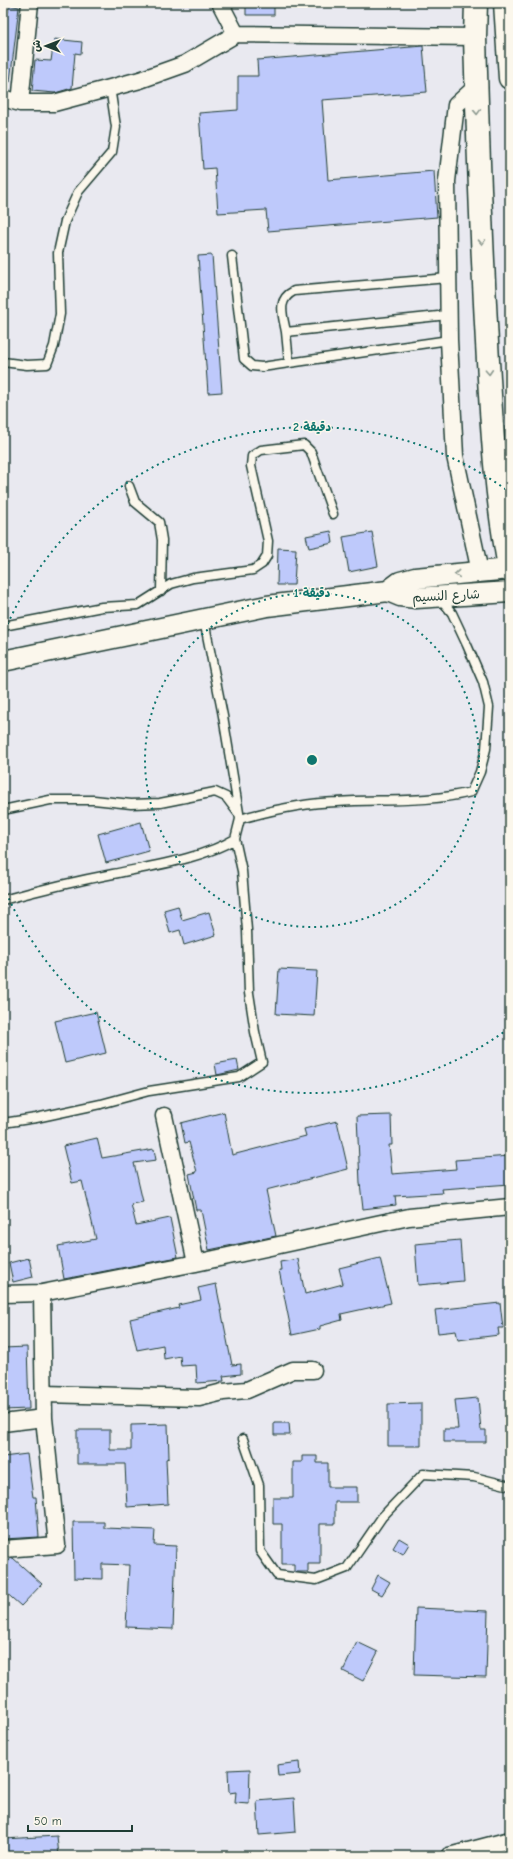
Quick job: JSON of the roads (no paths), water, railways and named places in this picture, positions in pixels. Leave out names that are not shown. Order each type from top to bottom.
[{"type":"highway","points":[[476,3],[476,87],[483,273],[493,447],[510,570]]},
{"type":"highway","points":[[505,3],[510,78]]},
{"type":"street","points":[[20,103],[30,3]]},
{"type":"street","points":[[219,4],[236,34]]},
{"type":"street","points":[[3,98],[20,103],[54,103],[140,80],[186,64],[236,34],[475,37]]},
{"type":"street","points":[[476,87],[456,105],[447,181],[448,315],[455,456],[480,572]]},
{"type":"street","name":"شارع النسيم","points":[[388,591],[400,582],[415,578],[510,570]]},
{"type":"street","points":[[3,661],[267,606],[388,591]]},
{"type":"street","name":"شارع النسيم","points":[[388,591],[400,596],[416,598],[510,592]]},
{"type":"street","points":[[164,1116],[196,1263]]},
{"type":"street","points":[[3,1294],[42,1293],[196,1263],[409,1216],[510,1207]]},
{"type":"street","points":[[3,1550],[57,1545],[44,1418],[42,1293]]},
{"type":"street","points":[[44,1394],[199,1398],[223,1392],[247,1390],[293,1370],[313,1370]]},
{"type":"street","points":[[3,1423],[44,1418]]},
{"type":"street","points":[[449,1856],[510,1840]]},
{"type":"lane","points":[[3,362],[27,365],[47,364],[54,346],[60,314],[58,253],[63,227],[78,192],[112,152],[116,127],[110,87]]},
{"type":"lane","points":[[232,256],[244,359],[252,366],[262,367],[449,340]]},
{"type":"lane","points":[[289,363],[282,304],[286,295],[294,291],[448,278]]},
{"type":"lane","points":[[286,332],[448,315]]},
{"type":"lane","points":[[3,626],[102,608],[138,605],[171,584],[193,578],[253,570],[262,564],[267,556],[268,542],[251,466],[252,456],[261,450],[304,445],[310,452],[333,514]]},
{"type":"lane","points":[[129,486],[135,502],[159,522],[162,540],[161,591]]},
{"type":"lane","points":[[240,819],[277,809],[306,805],[336,802],[452,797],[471,792],[480,772],[486,749],[489,708],[483,682],[467,645],[452,613],[438,596]]},
{"type":"lane","points":[[3,1123],[58,1114],[149,1091],[239,1078],[262,1062],[255,1032],[249,993],[247,930],[242,871],[235,839],[240,819],[223,716],[204,620]]},
{"type":"lane","points":[[3,810],[50,800],[94,800],[131,804],[160,803],[215,792],[226,797],[235,807],[240,819]]},
{"type":"lane","points":[[3,900],[72,882],[174,861],[224,846],[235,839]]},
{"type":"lane","points":[[243,1439],[259,1485],[260,1551],[277,1575],[316,1580],[347,1568],[382,1517],[423,1474],[474,1477],[510,1486]]}]
